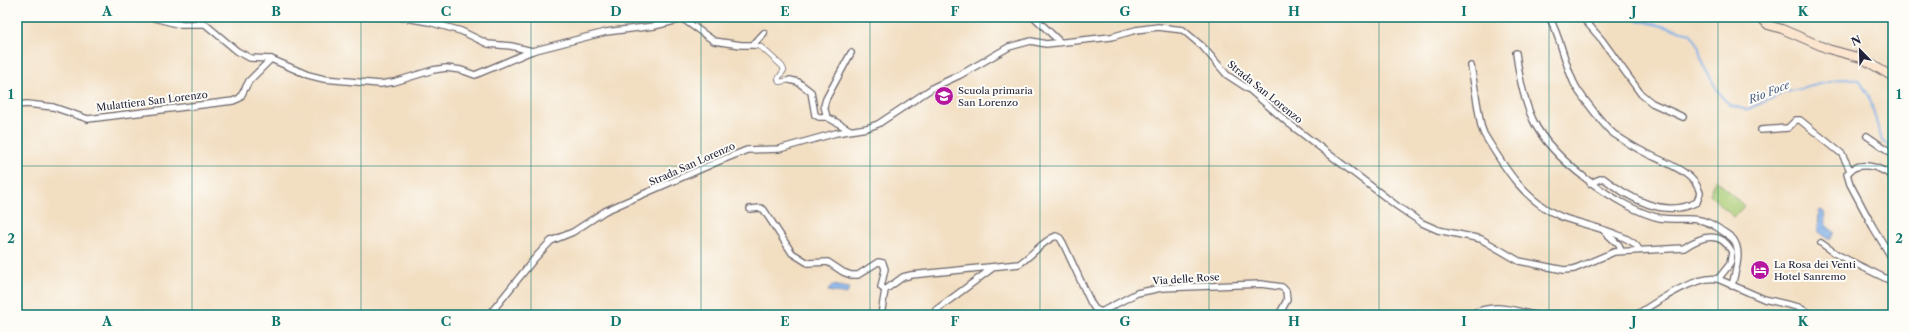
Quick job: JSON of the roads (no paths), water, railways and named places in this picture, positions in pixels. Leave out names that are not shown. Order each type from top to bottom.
[{"type":"main road","points":[[1760,17],[1768,25],[1782,29],[1828,49],[1861,58],[1893,78]]},
{"type":"street","points":[[152,17],[177,24],[205,24],[238,51],[250,58],[271,59],[308,75],[324,79],[380,84],[394,82],[433,70],[446,68],[461,70],[475,75],[532,51],[606,32],[654,26],[683,19],[714,41],[761,47],[782,66],[784,70],[778,79],[779,82],[790,80],[798,82],[811,92],[815,115],[818,117],[826,117],[850,130]]},
{"type":"street","points":[[400,17],[429,22],[461,31],[488,44],[511,46],[532,51]]},
{"type":"street","points":[[1034,17],[1060,42]]},
{"type":"street","points":[[1549,17],[1555,28],[1576,87],[1604,124],[1611,132],[1623,140],[1643,152],[1671,164],[1684,173],[1697,185],[1700,193],[1697,202],[1693,204],[1668,208],[1644,203],[1624,194],[1603,178],[1590,183]]},
{"type":"street","points":[[1582,17],[1602,40],[1641,94],[1652,103],[1683,117]]},
{"type":"street","name":"Strada San Lorenzo","points":[[489,315],[535,258],[551,241],[573,232],[605,211],[736,154],[747,150],[779,149],[836,132],[866,128],[878,124],[934,87],[960,75],[1009,46],[1031,42],[1046,44],[1111,37],[1158,27],[1183,30],[1203,47],[1228,75],[1250,90],[1287,122],[1397,206],[1438,230],[1481,239],[1519,261],[1564,270],[1574,269],[1606,255],[1621,251],[1684,248],[1697,240],[1707,237],[1715,237],[1725,241],[1729,245],[1732,256],[1730,264],[1718,279]]},
{"type":"street","points":[[753,45],[764,33]]},
{"type":"street","points":[[826,117],[824,106],[826,99],[851,52]]},
{"type":"street","points":[[1516,53],[1524,99],[1533,122],[1549,144],[1590,183],[1632,208],[1660,218],[1700,219],[1712,224],[1729,235],[1734,241],[1739,254],[1732,286]]},
{"type":"street","name":"Mulattiera San Lorenzo","points":[[17,105],[27,104],[53,107],[88,119],[139,111],[233,101],[240,98],[249,81],[255,77],[271,59]]},
{"type":"street","points":[[1471,66],[1480,126],[1519,186],[1532,200],[1546,210],[1562,218],[1630,240],[1638,245],[1639,250]]},
{"type":"street","points":[[1761,130],[1788,128],[1796,120],[1800,120],[1842,154],[1850,170]]},
{"type":"street","points":[[1867,136],[1893,154]]},
{"type":"street","points":[[1893,177],[1878,167],[1859,166],[1850,170],[1847,174],[1850,184],[1881,242],[1893,260]]},
{"type":"street","points":[[750,209],[761,208],[764,210],[792,253],[808,263],[828,262],[843,272],[851,275],[858,275],[878,262],[883,263],[885,269],[881,287],[885,290],[881,315]]},
{"type":"street","points":[[1604,231],[1619,244],[1621,251]]},
{"type":"street","name":"Via delle Rose","points":[[885,290],[903,277],[911,274],[1019,264],[1050,238],[1056,236],[1060,238],[1091,303],[1101,312],[1137,293],[1161,288],[1261,284],[1282,287],[1286,291],[1286,300],[1279,315]]},
{"type":"street","points":[[1820,243],[1838,255],[1893,282]]},
{"type":"street","points":[[935,315],[936,310],[948,300],[996,265]]},
{"type":"street","points":[[1636,315],[1699,282],[1711,278],[1718,279],[1764,299],[1798,307],[1812,315]]},
{"type":"street","points":[[1469,315],[1480,310],[1495,307],[1534,315]]},
{"type":"water","points":[[1822,210],[1827,227],[1834,232],[1831,238],[1827,238],[1818,231],[1819,211]]},
{"type":"water","points":[[832,285],[849,288],[847,294],[828,291]]},
{"type":"waterway","name":"Rio Foce","points":[[1626,17],[1690,33],[1698,44],[1702,63],[1721,96],[1730,105],[1746,110],[1783,93],[1846,78],[1859,80],[1869,96],[1882,141],[1893,149]]},
{"type":"place","name":"Scuola primaria San Lorenzo","points":[[944,96]]},
{"type":"place","name":"La Rosa dei Venti Hotel Sanremo","points":[[1760,270]]}]
